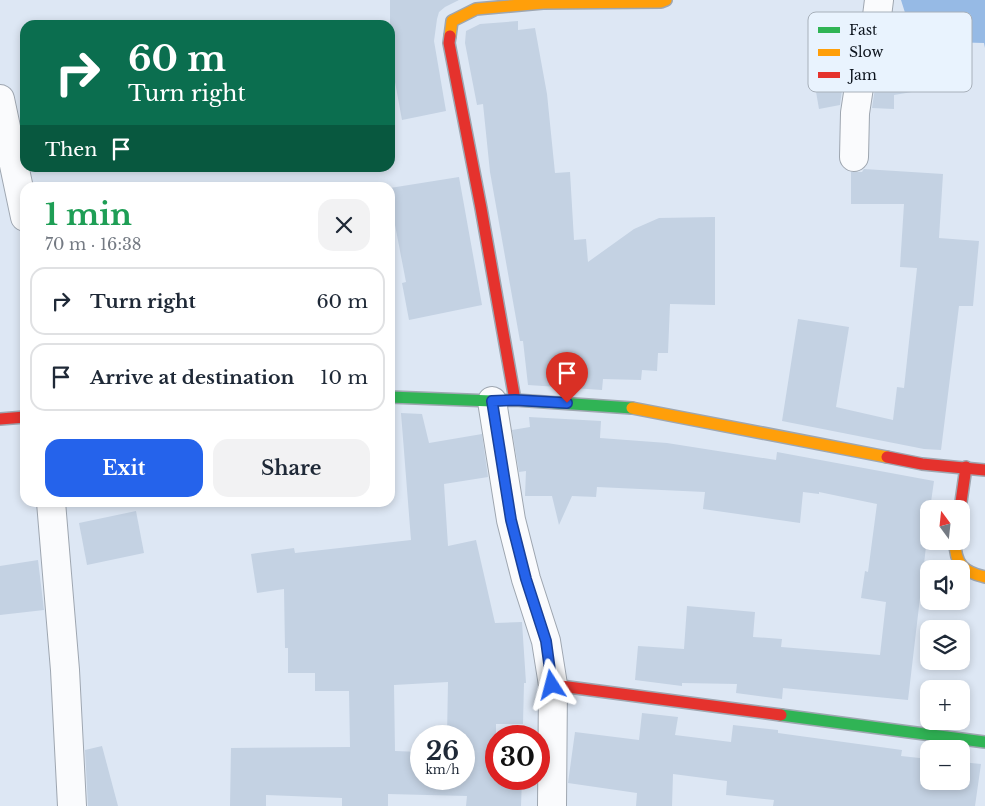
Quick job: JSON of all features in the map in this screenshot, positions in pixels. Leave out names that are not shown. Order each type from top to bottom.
[{"type":"street","points":[[552,806],[552,685],[546,641],[526,579],[511,520],[503,400],[481,208],[449,43],[452,21],[476,9],[543,3],[661,2],[666,0]]},
{"type":"street","points":[[854,157],[855,114],[859,92]]},
{"type":"street","points":[[0,99],[20,193]]},
{"type":"street","points":[[395,397],[503,400],[636,408],[922,464],[985,470]]},
{"type":"street","points":[[0,419],[20,417]]},
{"type":"street","points":[[961,500],[966,467]]},
{"type":"street","points":[[51,507],[65,670],[72,806]]},
{"type":"street","points":[[956,550],[957,559],[962,569],[973,575],[985,577]]},
{"type":"street","points":[[552,685],[985,742]]},
{"type":"water","points":[[901,0],[985,0],[985,48],[984,43],[972,43],[972,12],[905,12]]},
{"type":"building","points":[[390,0],[459,0],[439,12],[434,41],[446,111],[402,120],[395,82],[395,20],[390,20]]},
{"type":"building","points":[[518,21],[518,30],[535,28],[547,94],[555,173],[570,172],[574,240],[586,239],[588,262],[634,229],[659,218],[715,217],[715,305],[670,304],[668,353],[658,353],[657,371],[642,370],[641,380],[603,379],[602,390],[528,385],[523,341],[520,341],[490,172],[483,104],[477,105],[465,43],[466,31],[480,24]]},
{"type":"building","points":[[816,92],[842,92],[840,105],[819,109]]},
{"type":"building","points":[[874,92],[912,92],[894,95],[894,109],[872,108]]},
{"type":"building","points":[[864,169],[943,174],[939,238],[979,241],[973,306],[959,306],[941,450],[924,449],[782,421],[798,319],[849,327],[836,407],[893,420],[897,387],[904,388],[917,268],[900,267],[904,204],[851,204],[851,172],[862,172]]},
{"type":"building","points":[[459,177],[482,305],[409,320],[402,283],[406,282],[395,225],[395,187]]},
{"type":"building","points":[[401,413],[422,414],[429,443],[482,434],[488,477],[444,484],[448,546],[476,540],[495,623],[522,622],[526,683],[524,683],[523,724],[485,725],[485,790],[522,790],[521,806],[466,806],[467,796],[388,794],[388,806],[342,806],[342,798],[266,795],[266,806],[230,806],[231,748],[350,747],[349,691],[315,691],[315,673],[288,673],[288,648],[285,648],[284,589],[257,593],[251,554],[294,548],[295,553],[411,540]]},
{"type":"building","points":[[529,417],[601,421],[600,438],[667,443],[776,460],[777,452],[934,481],[931,500],[920,500],[920,550],[926,550],[924,560],[920,560],[920,598],[908,700],[783,688],[782,699],[736,693],[737,684],[682,683],[682,686],[635,680],[638,646],[684,649],[687,606],[755,612],[753,637],[782,639],[781,647],[880,655],[886,602],[861,598],[865,571],[868,572],[877,504],[819,492],[819,494],[803,492],[800,523],[703,509],[705,492],[597,487],[596,497],[572,496],[559,525],[552,496],[525,496],[526,471],[519,472],[512,430],[530,427]]},
{"type":"building","points":[[136,511],[144,553],[87,565],[79,523]]},
{"type":"building","points":[[38,560],[44,610],[0,615],[0,566]]},
{"type":"building","points":[[642,713],[678,717],[675,735],[731,742],[733,725],[778,730],[778,733],[902,750],[901,756],[920,758],[920,790],[970,790],[970,763],[981,764],[975,806],[773,806],[774,800],[726,795],[727,781],[673,774],[672,806],[636,806],[637,793],[568,783],[575,732],[639,740]]},
{"type":"building","points":[[102,746],[118,806],[88,806],[85,750]]},
{"type":"traffic: fast","points":[[395,397],[492,401],[515,400],[632,408]]},
{"type":"traffic: fast","points":[[781,715],[985,742]]},
{"type":"traffic: slow","points":[[450,36],[452,21],[476,9],[543,3],[661,2],[666,0]]},
{"type":"traffic: slow","points":[[632,408],[887,457]]},
{"type":"traffic: slow","points":[[955,550],[962,566],[977,575],[985,577]]},
{"type":"traffic: jam","points":[[450,36],[449,43],[515,400]]},
{"type":"traffic: jam","points":[[0,419],[20,417]]},
{"type":"traffic: jam","points":[[887,457],[922,464],[985,470]]},
{"type":"traffic: jam","points":[[961,500],[966,467]]},
{"type":"traffic: jam","points":[[553,685],[781,715]]},
{"type":"route","points":[[552,685],[546,641],[526,579],[511,520],[492,401],[515,400],[567,403]]}]
